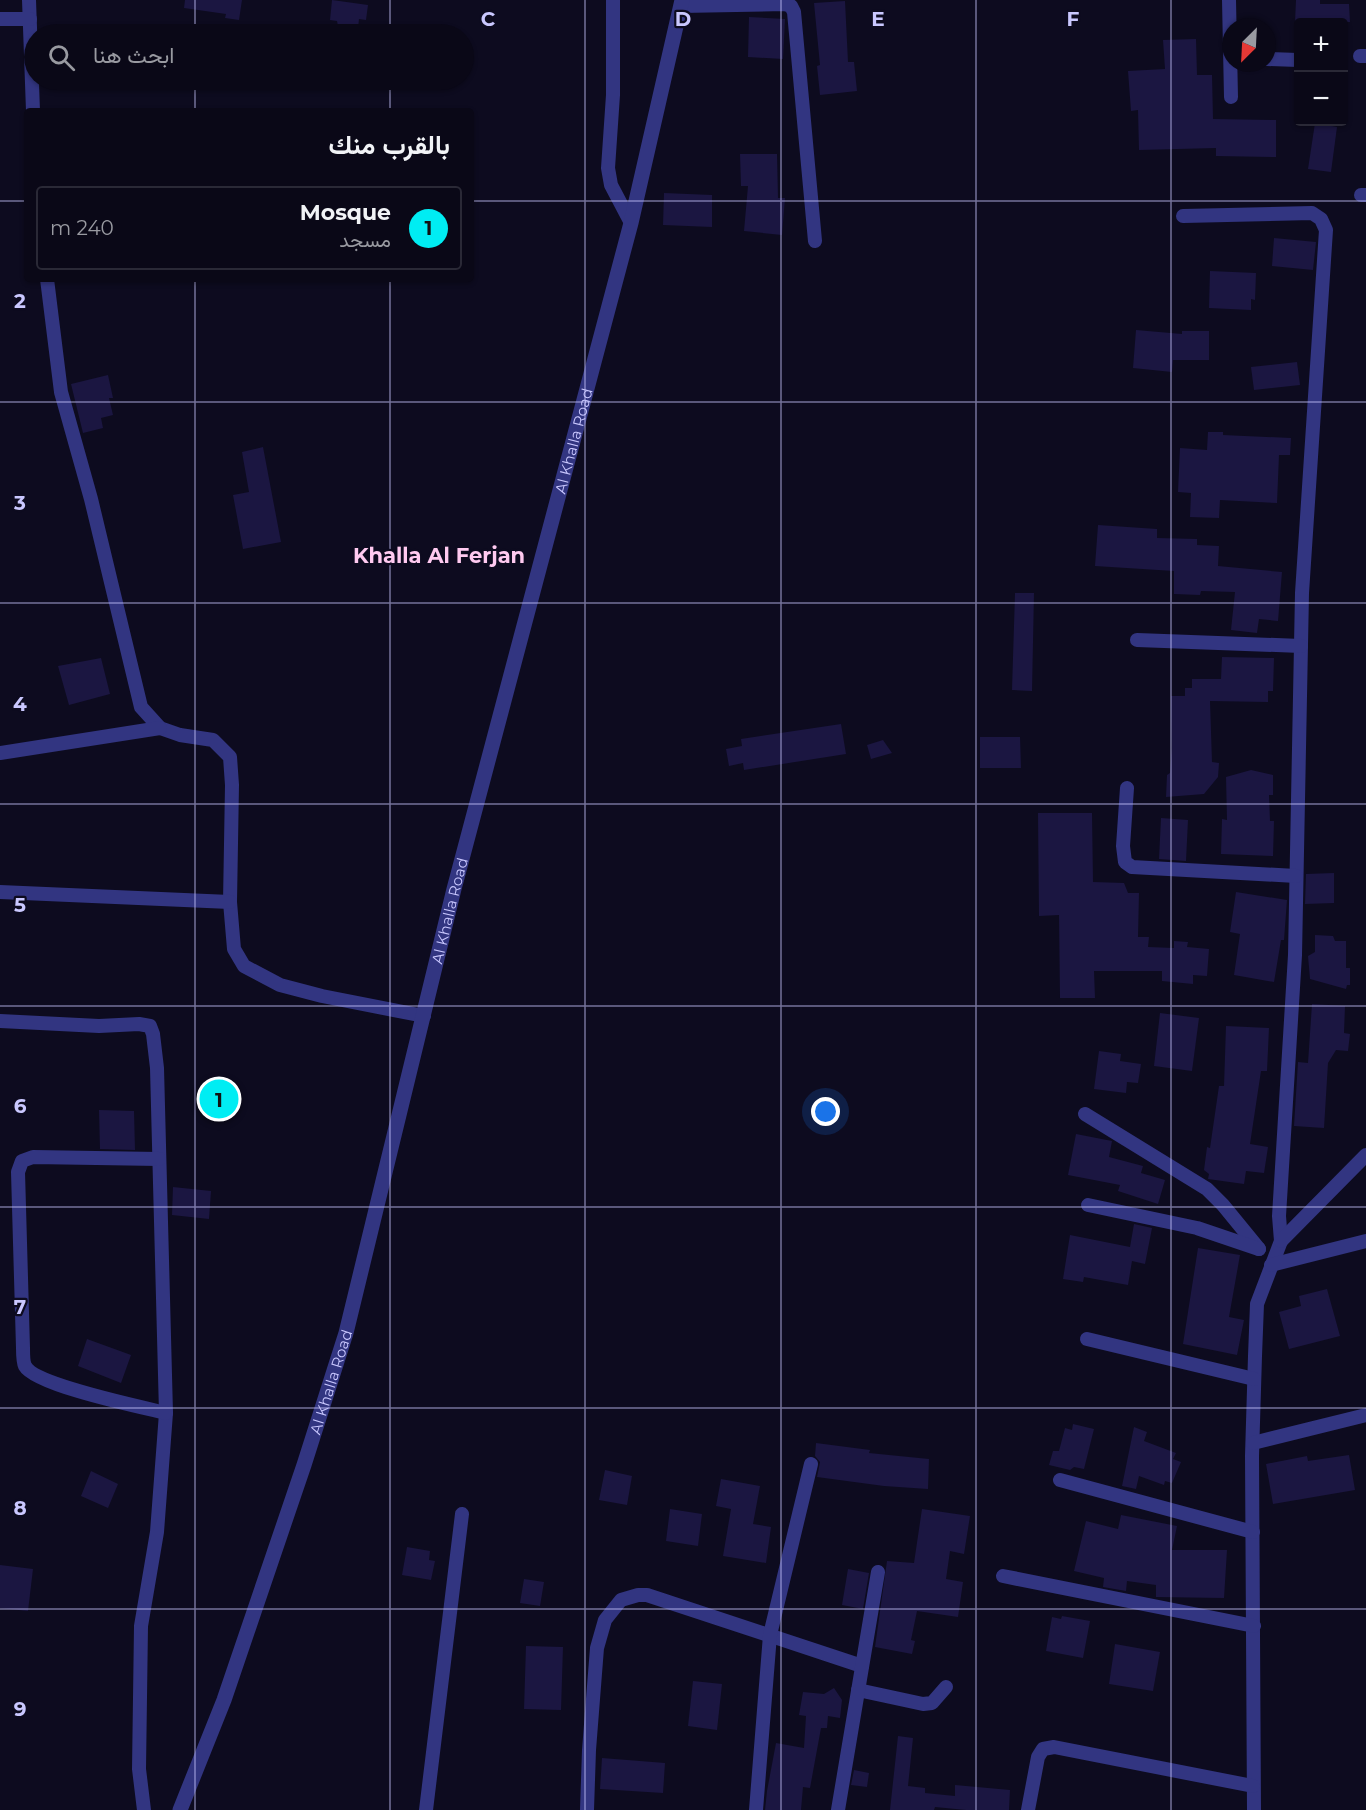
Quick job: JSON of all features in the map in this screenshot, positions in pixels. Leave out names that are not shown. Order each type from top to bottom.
[{"type":"street","points":[[29,0],[30,24]]},
{"type":"street","points":[[613,0],[613,95],[608,168],[610,185],[631,223]]},
{"type":"street","points":[[1229,0],[1230,18]]},
{"type":"street","points":[[682,3],[785,4],[791,6],[794,12],[815,241]]},
{"type":"street","name":"Al Khalla Road","points":[[180,1810],[224,1700],[304,1466],[346,1333],[454,890],[631,223],[682,3]]},
{"type":"street","points":[[0,19],[30,19]]},
{"type":"street","points":[[1276,59],[1294,60]]},
{"type":"street","points":[[1231,72],[1231,97]]},
{"type":"street","points":[[32,90],[33,108]]},
{"type":"street","points":[[1184,216],[1312,213],[1321,219],[1326,230],[1302,593],[1295,955],[1279,1216],[1281,1241]]},
{"type":"street","points":[[47,282],[61,393],[91,499],[141,707],[159,728]]},
{"type":"street","points":[[1137,640],[1301,646]]},
{"type":"street","points":[[0,753],[159,728],[180,735],[213,740],[230,757],[232,785],[230,902],[234,949],[244,966],[280,985],[424,1016]]},
{"type":"street","points":[[1127,788],[1123,846],[1125,861],[1132,867],[1296,876]]},
{"type":"street","points":[[0,892],[230,902]]},
{"type":"street","points":[[0,1021],[99,1026],[139,1024],[150,1026],[153,1034],[157,1068],[166,1413],[157,1532],[141,1626],[139,1770],[144,1810]]},
{"type":"street","points":[[1085,1114],[1207,1189],[1259,1249],[1274,1260],[1366,1241]]},
{"type":"street","points":[[1254,1810],[1253,1443],[1257,1304],[1281,1241],[1366,1155]]},
{"type":"street","points":[[159,1159],[33,1157],[22,1161],[18,1172],[18,1196],[25,1366],[37,1377],[91,1394],[166,1413]]},
{"type":"street","points":[[1088,1205],[1197,1228],[1259,1249]]},
{"type":"street","points":[[1087,1339],[1254,1379]]},
{"type":"street","points":[[1253,1443],[1366,1414]]},
{"type":"street","points":[[756,1810],[770,1635],[811,1464]]},
{"type":"street","points":[[1060,1480],[1253,1532]]},
{"type":"street","points":[[426,1810],[462,1514]]},
{"type":"street","points":[[838,1810],[878,1572]]},
{"type":"street","points":[[1003,1576],[1254,1626]]},
{"type":"street","points":[[588,1810],[589,1750],[597,1647],[605,1620],[621,1600],[647,1595],[862,1666]]},
{"type":"street","points":[[858,1690],[923,1704],[932,1703],[946,1687]]},
{"type":"street","points":[[1028,1810],[1038,1757],[1043,1749],[1054,1747],[1253,1786]]},
{"type":"building","points":[[185,0],[242,0],[239,20],[225,18],[226,14],[184,8]]},
{"type":"building","points":[[332,0],[368,5],[366,20],[359,19],[358,24],[338,24],[337,21],[330,20]]},
{"type":"building","points":[[1296,0],[1320,0],[1320,4],[1349,4],[1350,22],[1348,18],[1295,18]]},
{"type":"building","points":[[845,1],[848,62],[854,62],[857,91],[820,95],[817,66],[820,65],[814,3]]},
{"type":"building","points":[[749,17],[785,19],[783,59],[748,57]]},
{"type":"building","points":[[1196,39],[1197,75],[1212,75],[1213,119],[1276,120],[1276,157],[1216,156],[1216,148],[1139,150],[1138,110],[1131,111],[1128,71],[1165,69],[1163,40]]},
{"type":"building","points":[[1315,126],[1337,127],[1331,172],[1308,169]]},
{"type":"building","points":[[740,154],[777,154],[778,198],[785,198],[782,235],[744,231],[748,186],[741,186]]},
{"type":"building","points":[[664,193],[712,195],[712,227],[663,225]]},
{"type":"building","points":[[1274,238],[1316,242],[1313,270],[1272,266]]},
{"type":"building","points":[[1210,271],[1256,273],[1255,300],[1251,299],[1251,310],[1209,308]]},
{"type":"building","points":[[1136,330],[1182,334],[1182,331],[1209,331],[1209,360],[1173,360],[1172,372],[1133,368]]},
{"type":"building","points":[[1297,362],[1300,385],[1254,390],[1251,367]]},
{"type":"building","points":[[108,375],[113,398],[109,398],[113,415],[101,418],[103,428],[83,433],[71,384]]},
{"type":"building","points":[[1208,432],[1223,432],[1223,435],[1291,438],[1290,455],[1279,455],[1277,503],[1220,500],[1219,518],[1190,517],[1191,493],[1178,492],[1180,448],[1207,450]]},
{"type":"building","points":[[263,447],[281,542],[243,549],[233,495],[249,492],[242,452]]},
{"type":"building","points":[[1098,525],[1157,529],[1157,538],[1197,539],[1197,545],[1219,546],[1218,566],[1282,572],[1278,621],[1259,619],[1257,633],[1231,630],[1235,592],[1201,591],[1200,595],[1174,594],[1174,571],[1095,566]]},
{"type":"building","points":[[1015,593],[1034,593],[1032,691],[1012,690]]},
{"type":"building","points":[[1222,657],[1274,658],[1273,691],[1268,691],[1268,702],[1210,701],[1212,762],[1219,763],[1218,777],[1204,794],[1166,797],[1172,748],[1171,696],[1185,696],[1185,688],[1192,688],[1192,679],[1221,679]]},
{"type":"building","points":[[101,658],[110,694],[69,705],[58,666]]},
{"type":"building","points":[[841,724],[846,754],[744,770],[743,763],[729,766],[726,749],[742,746],[741,739]]},
{"type":"building","points":[[980,737],[1020,737],[1021,768],[980,768]]},
{"type":"building","points":[[883,740],[892,753],[871,759],[867,745]]},
{"type":"building","points":[[1251,770],[1273,775],[1273,795],[1269,795],[1270,821],[1274,821],[1273,856],[1221,854],[1222,819],[1227,820],[1226,777]]},
{"type":"building","points":[[1038,813],[1092,813],[1093,882],[1124,883],[1128,893],[1139,893],[1138,937],[1149,937],[1148,947],[1174,948],[1174,941],[1188,942],[1187,947],[1209,949],[1207,976],[1193,975],[1193,984],[1162,981],[1162,971],[1094,971],[1095,998],[1060,998],[1059,915],[1039,916]]},
{"type":"building","points":[[1161,818],[1188,820],[1186,861],[1159,859]]},
{"type":"building","points":[[1334,873],[1334,903],[1305,904],[1306,874]]},
{"type":"building","points":[[1236,892],[1287,900],[1284,940],[1281,940],[1274,982],[1234,975],[1240,934],[1230,932]]},
{"type":"building","points":[[1315,935],[1333,936],[1335,941],[1346,941],[1346,968],[1350,968],[1350,985],[1347,985],[1346,989],[1310,979],[1308,956],[1315,952]]},
{"type":"building","points":[[1312,1004],[1345,1006],[1344,1033],[1350,1034],[1348,1051],[1336,1050],[1328,1063],[1324,1128],[1294,1126],[1298,1062],[1308,1063]]},
{"type":"building","points":[[1160,1013],[1199,1018],[1192,1071],[1154,1066]]},
{"type":"building","points":[[1226,1026],[1269,1028],[1267,1071],[1261,1071],[1250,1144],[1268,1147],[1264,1173],[1246,1171],[1244,1184],[1208,1179],[1209,1174],[1204,1170],[1207,1147],[1210,1148],[1219,1086],[1224,1086]]},
{"type":"building","points":[[1099,1051],[1121,1054],[1120,1061],[1141,1064],[1138,1083],[1127,1082],[1126,1093],[1094,1089]]},
{"type":"building","points":[[99,1110],[134,1111],[135,1150],[100,1149]]},
{"type":"building","points":[[1076,1134],[1112,1141],[1109,1157],[1143,1166],[1141,1173],[1165,1180],[1158,1204],[1118,1191],[1120,1185],[1068,1175]]},
{"type":"building","points":[[173,1187],[211,1191],[209,1219],[172,1215]]},
{"type":"building","points":[[1134,1224],[1152,1228],[1145,1264],[1132,1261],[1128,1285],[1084,1277],[1083,1282],[1063,1279],[1070,1235],[1130,1247]]},
{"type":"building","points":[[1198,1248],[1240,1255],[1229,1317],[1244,1320],[1237,1355],[1183,1344]]},
{"type":"building","points":[[1327,1289],[1340,1336],[1289,1349],[1279,1312],[1301,1306],[1299,1296]]},
{"type":"building","points":[[87,1339],[131,1355],[121,1383],[78,1366]]},
{"type":"building","points":[[1073,1424],[1094,1429],[1084,1469],[1074,1467],[1070,1470],[1049,1465],[1053,1451],[1059,1451],[1065,1428],[1072,1430]]},
{"type":"building","points":[[1134,1427],[1147,1432],[1144,1441],[1176,1453],[1173,1459],[1181,1462],[1172,1483],[1165,1481],[1164,1485],[1139,1476],[1136,1489],[1122,1486]]},
{"type":"building","points":[[816,1443],[870,1450],[869,1453],[929,1459],[928,1489],[817,1477],[820,1462],[815,1456]]},
{"type":"building","points":[[1349,1455],[1355,1490],[1273,1504],[1266,1464],[1307,1456],[1308,1461]]},
{"type":"building","points":[[605,1470],[632,1476],[627,1505],[599,1500]]},
{"type":"building","points":[[91,1471],[118,1484],[108,1508],[81,1496]]},
{"type":"building","points":[[721,1479],[760,1486],[753,1524],[771,1527],[766,1563],[723,1556],[731,1509],[716,1506]]},
{"type":"building","points":[[670,1509],[702,1514],[698,1546],[666,1541]]},
{"type":"building","points":[[922,1509],[970,1516],[964,1554],[950,1551],[946,1579],[963,1582],[958,1617],[917,1611],[911,1640],[915,1641],[912,1654],[875,1647],[887,1561],[914,1563]]},
{"type":"building","points":[[1121,1515],[1177,1526],[1172,1550],[1227,1550],[1224,1598],[1156,1597],[1156,1585],[1127,1581],[1126,1591],[1103,1587],[1104,1578],[1074,1571],[1086,1521],[1118,1529]]},
{"type":"building","points":[[407,1547],[430,1551],[429,1560],[435,1561],[431,1580],[402,1575]]},
{"type":"building","points":[[0,1565],[33,1569],[28,1611],[0,1608]]},
{"type":"building","points":[[848,1569],[869,1573],[863,1609],[842,1605]]},
{"type":"building","points":[[524,1579],[544,1582],[540,1606],[520,1603]]},
{"type":"building","points":[[1062,1616],[1090,1621],[1083,1658],[1046,1651],[1052,1617],[1061,1619]]},
{"type":"building","points":[[1115,1644],[1160,1652],[1153,1691],[1109,1684]]},
{"type":"building","points":[[526,1646],[563,1647],[561,1710],[524,1709]]},
{"type":"building","points":[[693,1681],[722,1684],[717,1730],[688,1726]]},
{"type":"building","points":[[834,1688],[842,1700],[840,1718],[828,1716],[827,1728],[821,1728],[810,1788],[803,1787],[801,1810],[765,1810],[776,1743],[804,1748],[806,1716],[799,1715],[803,1692],[824,1694]]},
{"type":"building","points":[[898,1736],[913,1738],[908,1786],[925,1788],[925,1793],[955,1796],[955,1785],[1010,1790],[1009,1810],[935,1807],[934,1810],[890,1810]]},
{"type":"building","points":[[602,1758],[665,1763],[663,1793],[600,1789]]},
{"type":"building","points":[[854,1770],[869,1773],[867,1787],[851,1785]]},
{"type":"place","name":"Mosque","points":[[219,1099]]},
{"type":"district","name":"Khalla Al Ferjan","points":[[439,555]]}]
